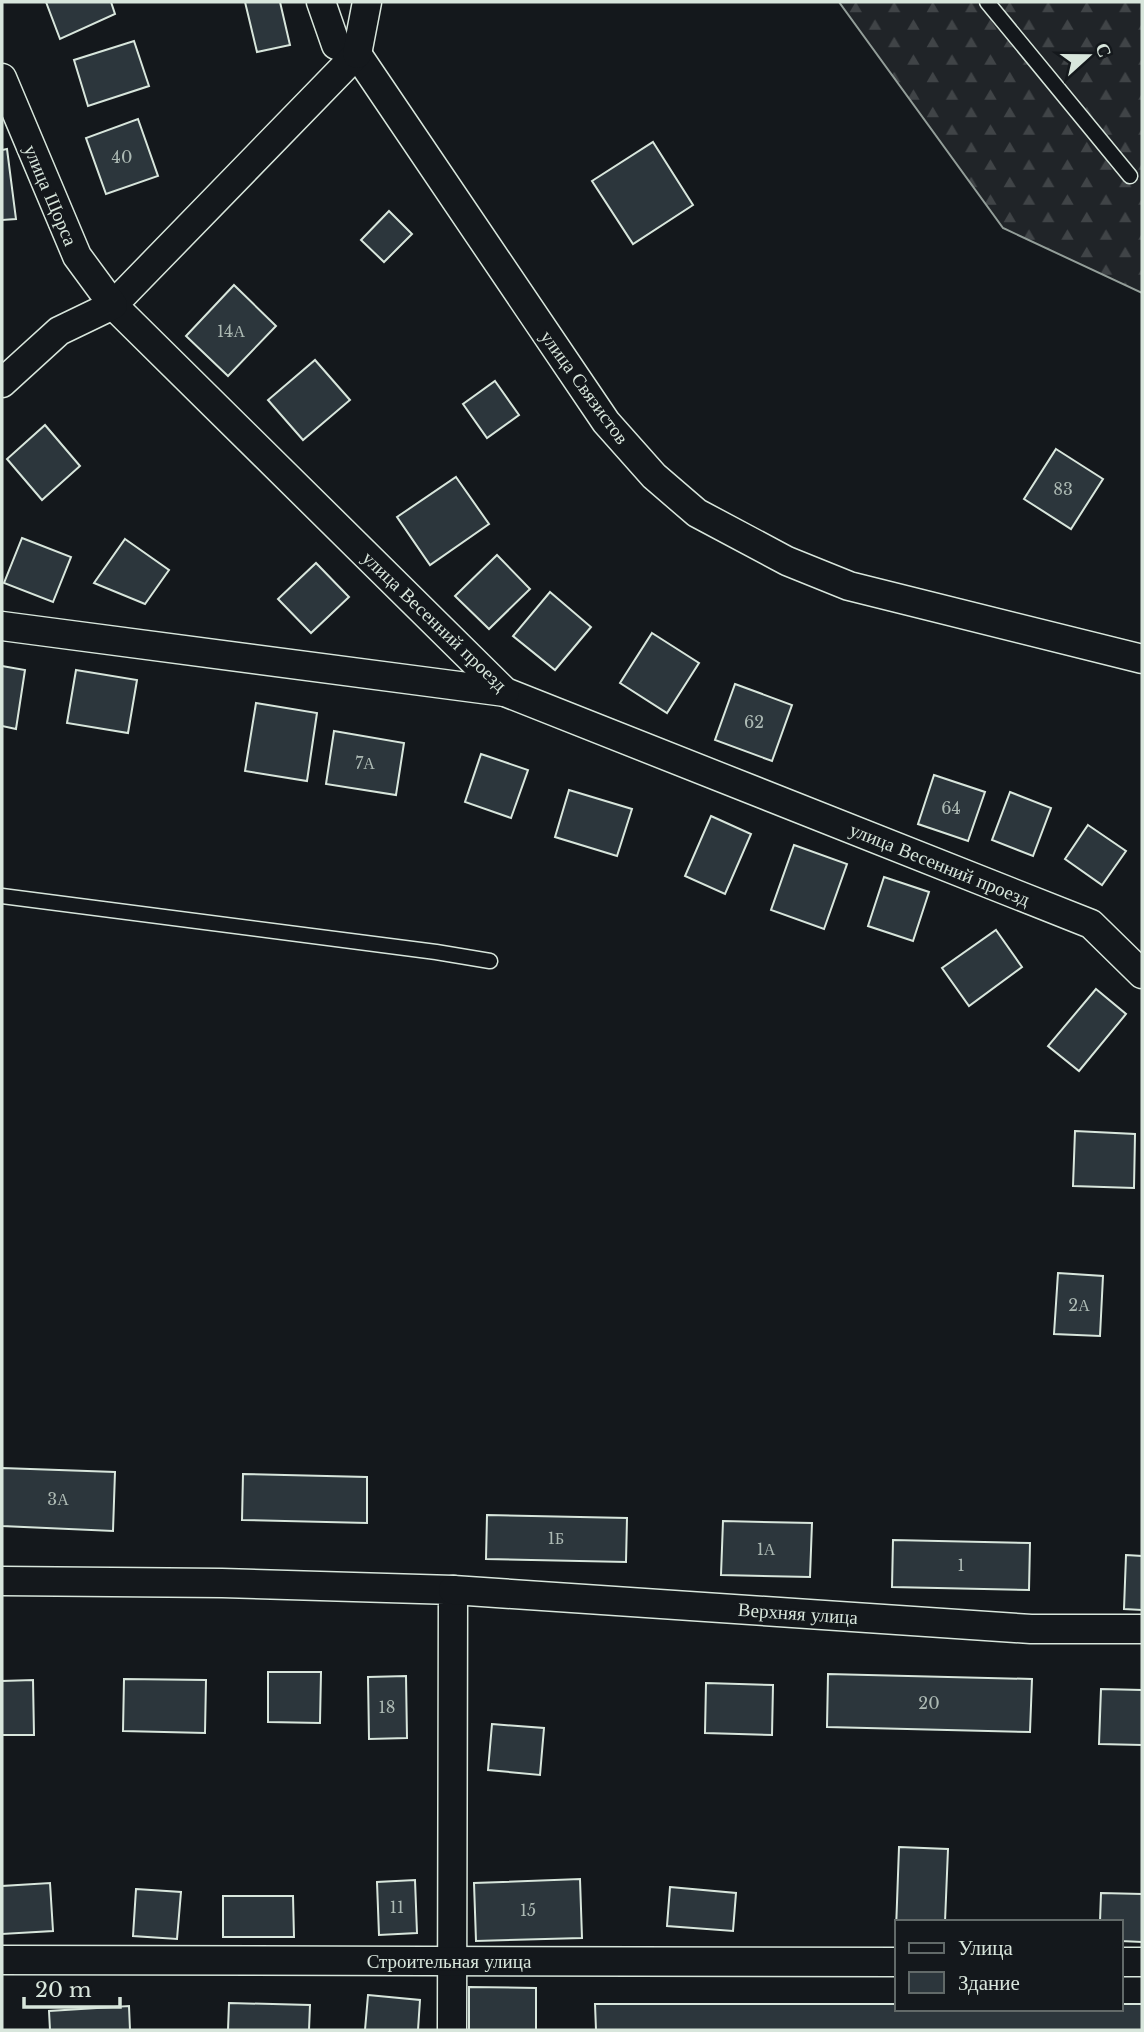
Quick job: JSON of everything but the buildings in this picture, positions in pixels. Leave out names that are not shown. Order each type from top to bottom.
[{"type":"street","name":"улица Связистов","points":[[321,2],[336,45],[357,54],[606,422],[654,475],[697,513],[787,561],[849,586],[1142,659]]},
{"type":"street","points":[[2,383],[59,331],[113,305],[357,54],[367,2]]},
{"type":"street","name":"улица Щорса","points":[[2,78],[77,256],[113,305]]},
{"type":"street","name":"улица Весенний проезд","points":[[113,305],[505,692],[1091,924],[1142,974]]},
{"type":"street","points":[[2,626],[505,692]]},
{"type":"street","name":"Верхняя улица","points":[[2,1581],[222,1583],[453,1590],[1031,1629],[1142,1629]]},
{"type":"street","points":[[452,2030],[453,1590]]},
{"type":"street","name":"Строительная улица","points":[[2,1960],[895,1962]]},
{"type":"street","points":[[1123,1962],[1142,1962]]},
{"type":"lane","points":[[987,2],[1130,176]]},
{"type":"lane","points":[[2,895],[490,961]]},
{"type":"green space","points":[[839,2],[1142,2],[1142,293],[1003,228]]}]
